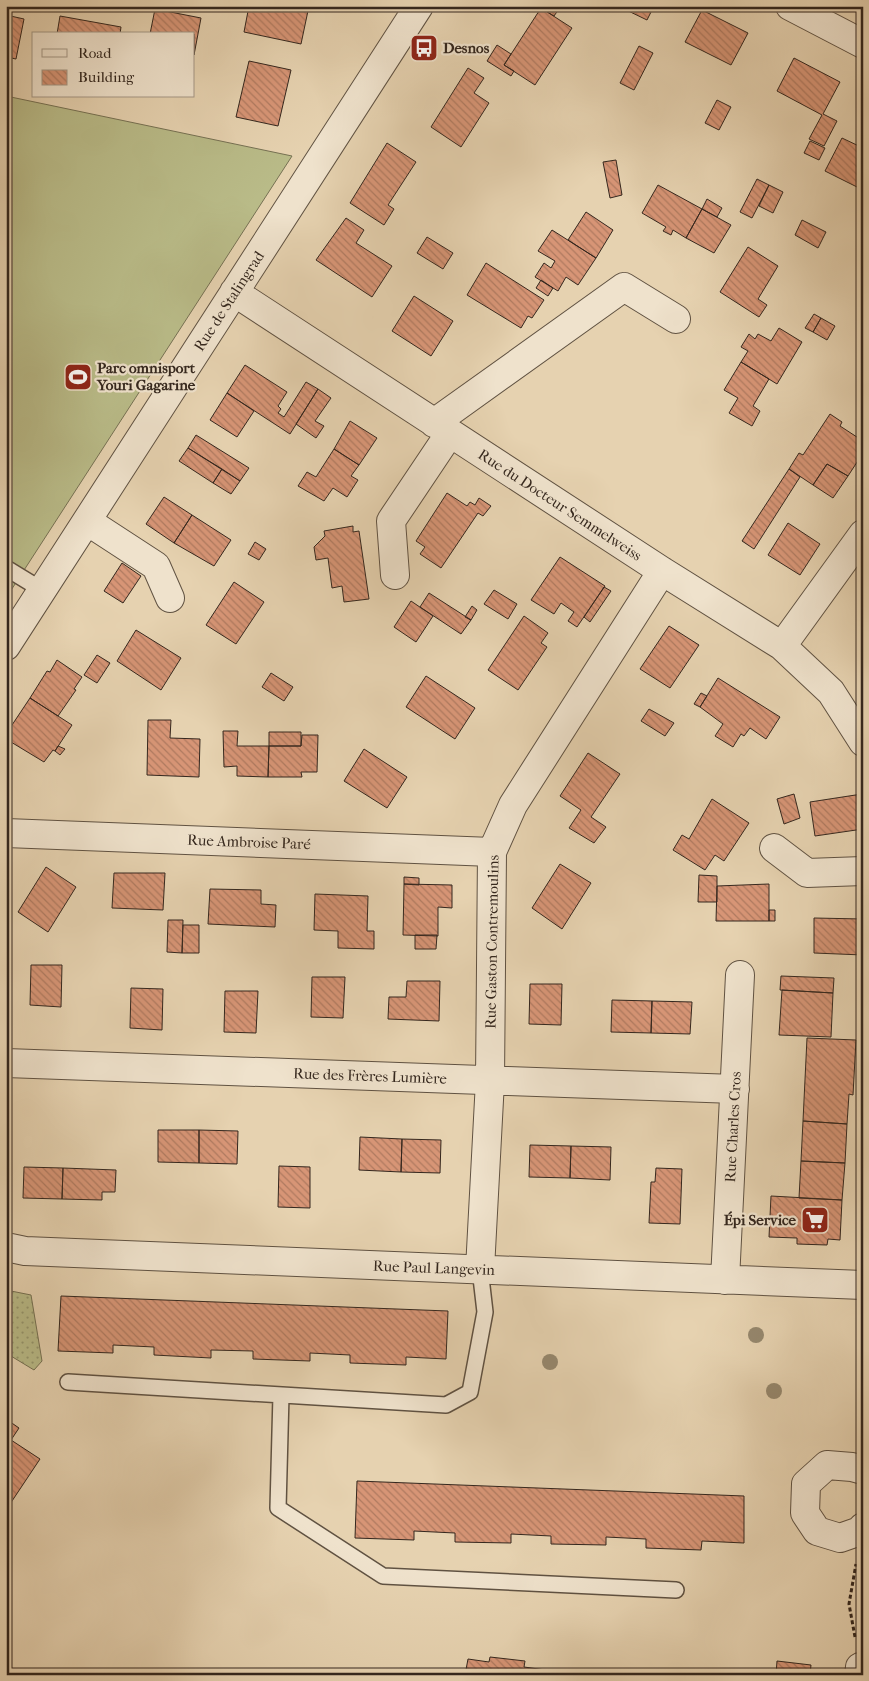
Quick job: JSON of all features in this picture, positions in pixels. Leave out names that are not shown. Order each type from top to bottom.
[{"type":"street","name":"Rue de Stalingrad","points":[[6,646],[419,6]]},
{"type":"street","points":[[790,6],[863,44]]},
{"type":"street","points":[[395,575],[391,521],[442,428],[624,287],[676,319]]},
{"type":"street","name":"Rue du Docteur Semmelweiss","points":[[234,292],[662,571],[782,646],[831,692],[863,742]]},
{"type":"street","points":[[87,521],[156,566],[170,598]]},
{"type":"street","points":[[782,646],[863,534]]},
{"type":"street","name":"Rue Gaston Contremoulins","points":[[480,1269],[490,1081],[492,852],[513,805],[662,571]]},
{"type":"street","name":"Rue Ambroise Paré","points":[[6,833],[492,852]]},
{"type":"street","points":[[774,848],[807,873],[863,871]]},
{"type":"street","name":"Rue Charles Cros","points":[[725,1280],[740,975]]},
{"type":"street","name":"Rue des Frères Lumière","points":[[6,1063],[735,1090]]},
{"type":"street","name":"Rue Paul Langevin","points":[[6,1247],[35,1251],[863,1285]]},
{"type":"street","points":[[861,1529],[840,1538],[817,1531],[804,1513],[806,1484],[827,1466],[852,1467],[863,1470]]},
{"type":"lane","points":[[6,568],[42,590]]},
{"type":"lane","points":[[68,1382],[446,1405],[470,1392],[485,1312],[480,1269]]},
{"type":"lane","points":[[281,1395],[278,1508],[383,1576],[676,1590]]},
{"type":"path","points":[[860,1671],[850,1604],[861,1529]]},
{"type":"green space","name":"Parc omnisport Youri Gagarine","points":[[6,96],[292,156],[6,598]]},
{"type":"green space","points":[[6,1290],[31,1295],[42,1361],[34,1370],[6,1353]]},
{"type":"building","points":[[249,6],[309,6],[301,44],[244,32]]},
{"type":"building","points":[[542,6],[561,6],[554,16],[541,8]]},
{"type":"building","points":[[618,6],[654,6],[647,20]]},
{"type":"building","points":[[541,8],[572,28],[535,85],[504,65]]},
{"type":"building","points":[[155,9],[201,18],[195,50],[195,32],[150,32]]},
{"type":"building","points":[[702,10],[748,33],[731,65],[685,42]]},
{"type":"building","points":[[6,15],[24,19],[16,59],[6,57]]},
{"type":"building","points":[[60,16],[121,27],[120,32],[57,32]]},
{"type":"building","points":[[497,45],[511,54],[504,65],[514,71],[511,76],[487,61]]},
{"type":"building","points":[[639,46],[653,53],[634,90],[620,83]]},
{"type":"building","points":[[794,58],[840,82],[823,114],[837,121],[824,146],[809,139],[822,115],[777,91]]},
{"type":"building","points":[[249,61],[291,70],[278,126],[236,117]]},
{"type":"building","points":[[468,68],[484,78],[474,93],[489,103],[461,147],[431,127]]},
{"type":"building","points":[[717,100],[731,107],[719,130],[705,123]]},
{"type":"building","points":[[842,138],[863,148],[863,190],[825,171]]},
{"type":"building","points":[[810,141],[825,148],[819,160],[804,153]]},
{"type":"building","points":[[387,143],[416,162],[388,205],[394,209],[384,225],[350,203]]},
{"type":"building","points":[[616,160],[622,195],[610,198],[603,162]]},
{"type":"building","points":[[757,179],[769,185],[752,218],[740,212]]},
{"type":"building","points":[[658,185],[702,209],[686,238],[673,230],[671,235],[663,231],[666,227],[642,213]]},
{"type":"building","points":[[769,185],[783,192],[773,213],[759,206]]},
{"type":"building","points":[[707,199],[722,208],[717,217],[702,209]]},
{"type":"building","points":[[702,209],[731,225],[714,253],[686,238]]},
{"type":"building","points":[[586,212],[613,230],[596,258],[568,240]]},
{"type":"building","points":[[346,218],[364,230],[356,243],[392,266],[372,297],[316,260]]},
{"type":"building","points":[[802,220],[826,232],[818,248],[795,235]]},
{"type":"building","points":[[552,230],[596,258],[578,285],[566,277],[558,291],[535,277],[544,263],[551,268],[555,261],[538,251]]},
{"type":"building","points":[[427,237],[453,253],[443,269],[417,253]]},
{"type":"building","points":[[748,247],[778,266],[758,299],[767,305],[759,317],[720,292]]},
{"type":"building","points":[[486,263],[544,300],[532,318],[528,316],[521,328],[467,295]]},
{"type":"building","points":[[541,280],[553,288],[548,296],[536,288]]},
{"type":"building","points":[[414,296],[453,321],[431,356],[392,331]]},
{"type":"building","points":[[814,314],[821,318],[813,332],[805,328]]},
{"type":"building","points":[[821,318],[835,326],[827,340],[813,332]]},
{"type":"building","points":[[779,328],[802,342],[777,384],[741,362],[748,351],[741,347],[749,334],[755,339],[758,334],[771,341]]},
{"type":"building","points":[[741,362],[769,379],[753,406],[760,411],[752,426],[729,413],[738,398],[724,390]]},
{"type":"building","points":[[245,365],[287,392],[278,406],[281,409],[278,413],[284,417],[306,382],[318,389],[290,434],[227,393]]},
{"type":"building","points":[[318,389],[331,398],[315,421],[324,426],[316,438],[296,424]]},
{"type":"building","points":[[227,393],[254,411],[237,437],[210,420]]},
{"type":"building","points":[[830,414],[842,422],[840,426],[863,441],[863,453],[848,476],[827,464],[813,485],[789,469],[799,453],[803,455]]},
{"type":"building","points":[[350,421],[377,438],[359,465],[334,449]]},
{"type":"building","points":[[196,435],[249,468],[240,481],[188,448]]},
{"type":"building","points":[[188,448],[222,469],[213,483],[179,461]]},
{"type":"building","points":[[334,449],[359,465],[351,476],[358,480],[347,497],[333,488],[324,501],[298,486],[307,472],[316,477]]},
{"type":"building","points":[[827,464],[848,476],[833,498],[813,485]]},
{"type":"building","points":[[222,469],[240,481],[231,494],[213,483]]},
{"type":"building","points":[[789,469],[800,477],[754,549],[742,541]]},
{"type":"building","points":[[447,493],[467,506],[470,502],[475,505],[479,498],[491,506],[483,516],[478,513],[441,568],[420,554],[425,547],[416,541]]},
{"type":"building","points":[[164,497],[192,515],[174,543],[146,524]]},
{"type":"building","points":[[192,515],[231,540],[214,566],[174,543]]},
{"type":"building","points":[[788,523],[820,544],[800,575],[768,555]]},
{"type":"building","points":[[353,526],[353,532],[359,531],[369,599],[344,602],[342,586],[332,588],[328,558],[316,560],[314,547],[325,536],[324,531]]},
{"type":"building","points":[[255,542],[266,549],[259,560],[248,554]]},
{"type":"building","points":[[560,557],[605,586],[577,627],[568,621],[574,612],[561,603],[554,614],[531,600]]},
{"type":"building","points":[[122,563],[141,576],[123,603],[104,591]]},
{"type":"building","points":[[234,582],[264,602],[236,644],[206,625]]},
{"type":"building","points":[[604,587],[611,591],[590,622],[584,617]]},
{"type":"building","points":[[494,590],[517,604],[508,619],[484,604]]},
{"type":"building","points":[[429,593],[471,620],[461,634],[420,607]]},
{"type":"building","points":[[411,601],[433,616],[416,642],[394,627]]},
{"type":"building","points":[[472,606],[477,610],[471,620],[465,617]]},
{"type":"building","points":[[524,616],[548,633],[541,643],[547,647],[518,690],[488,670]]},
{"type":"building","points":[[669,626],[699,645],[670,688],[640,669]]},
{"type":"building","points":[[136,630],[181,658],[161,690],[117,661]]},
{"type":"building","points":[[97,655],[110,663],[97,683],[84,675]]},
{"type":"building","points":[[57,660],[82,677],[74,689],[76,690],[58,716],[30,698],[47,671],[50,672]]},
{"type":"building","points":[[271,673],[293,687],[284,701],[262,687]]},
{"type":"building","points":[[426,676],[475,708],[455,739],[406,707]]},
{"type":"building","points":[[718,678],[780,717],[766,739],[750,728],[744,736],[741,734],[733,747],[715,736],[723,724],[700,707]]},
{"type":"building","points":[[701,693],[707,696],[700,707],[694,704]]},
{"type":"building","points":[[30,698],[72,725],[55,751],[53,750],[44,762],[6,739],[6,734]]},
{"type":"building","points":[[649,709],[674,723],[665,736],[641,721]]},
{"type":"building","points":[[148,720],[171,720],[170,738],[200,739],[199,777],[147,775]]},
{"type":"building","points":[[223,731],[238,731],[237,746],[269,746],[268,777],[237,776],[237,766],[224,767]]},
{"type":"building","points":[[269,732],[301,732],[301,746],[269,746]]},
{"type":"building","points":[[302,735],[318,735],[317,772],[301,772],[302,777],[268,777],[269,746],[301,746]]},
{"type":"building","points":[[58,746],[65,749],[60,755],[55,751]]},
{"type":"building","points":[[364,749],[407,777],[387,808],[344,781]]},
{"type":"building","points":[[588,753],[620,774],[591,817],[606,827],[594,843],[569,828],[581,810],[560,796]]},
{"type":"building","points":[[794,794],[800,818],[784,824],[777,799]]},
{"type":"building","points":[[862,794],[863,829],[815,836],[810,802]]},
{"type":"building","points":[[712,799],[749,823],[724,861],[715,855],[705,870],[673,850],[682,835],[689,839]]},
{"type":"building","points":[[560,864],[591,883],[562,929],[532,908]]},
{"type":"building","points":[[46,867],[76,887],[48,932],[18,912]]},
{"type":"building","points":[[114,873],[165,873],[163,910],[112,908]]},
{"type":"building","points":[[699,875],[717,876],[717,902],[698,902]]},
{"type":"building","points":[[404,877],[419,878],[419,885],[404,884]]},
{"type":"building","points":[[404,884],[452,885],[452,908],[438,907],[438,936],[403,935]]},
{"type":"building","points":[[769,884],[769,921],[716,921],[717,886]]},
{"type":"building","points":[[210,889],[261,890],[261,904],[276,905],[275,927],[208,924]]},
{"type":"building","points":[[315,894],[368,896],[367,931],[374,931],[374,949],[338,948],[338,931],[314,930]]},
{"type":"building","points":[[769,910],[775,910],[775,921],[769,921]]},
{"type":"building","points":[[814,918],[863,919],[863,955],[814,953]]},
{"type":"building","points":[[168,920],[183,920],[182,953],[167,952]]},
{"type":"building","points":[[183,925],[199,925],[199,953],[182,953]]},
{"type":"building","points":[[415,935],[437,935],[436,949],[415,949]]},
{"type":"building","points":[[31,965],[62,965],[61,1007],[30,1005]]},
{"type":"building","points":[[781,976],[834,978],[833,993],[780,990]]},
{"type":"building","points":[[312,977],[345,977],[343,1018],[311,1017]]},
{"type":"building","points":[[407,981],[440,981],[439,1021],[388,1019],[389,997],[406,997]]},
{"type":"building","points":[[530,984],[562,984],[561,1025],[529,1024]]},
{"type":"building","points":[[131,988],[163,989],[162,1030],[130,1028]]},
{"type":"building","points":[[782,990],[833,993],[831,1037],[779,1035]]},
{"type":"building","points":[[225,991],[258,991],[256,1033],[224,1032]]},
{"type":"building","points":[[612,1000],[652,1001],[651,1033],[611,1032]]},
{"type":"building","points":[[652,1001],[692,1002],[690,1034],[651,1033]]},
{"type":"building","points":[[807,1038],[856,1040],[853,1095],[849,1094],[847,1124],[803,1121]]},
{"type":"building","points":[[803,1121],[847,1124],[845,1163],[801,1161]]},
{"type":"building","points":[[158,1130],[199,1130],[199,1163],[158,1162]]},
{"type":"building","points":[[199,1130],[238,1131],[237,1164],[199,1163]]},
{"type":"building","points":[[360,1137],[402,1139],[401,1172],[359,1170]]},
{"type":"building","points":[[402,1139],[441,1140],[440,1173],[401,1172]]},
{"type":"building","points":[[530,1145],[571,1146],[570,1178],[529,1177]]},
{"type":"building","points":[[571,1146],[611,1147],[610,1180],[570,1178]]},
{"type":"building","points":[[801,1161],[845,1163],[842,1200],[799,1198]]},
{"type":"building","points":[[279,1166],[310,1167],[310,1208],[278,1207]]},
{"type":"building","points":[[24,1167],[63,1168],[62,1199],[23,1198]]},
{"type":"building","points":[[63,1168],[116,1170],[115,1192],[102,1192],[102,1200],[62,1199]]},
{"type":"building","points":[[656,1168],[682,1169],[680,1224],[649,1223],[651,1182],[655,1182]]},
{"type":"building","points":[[771,1196],[842,1200],[840,1240],[828,1239],[827,1245],[797,1244],[797,1238],[769,1237]]},
{"type":"building","points":[[61,1296],[448,1311],[446,1359],[406,1357],[406,1365],[350,1363],[350,1355],[310,1353],[310,1361],[253,1359],[253,1351],[211,1350],[211,1358],[154,1355],[154,1347],[113,1345],[113,1353],[58,1351]]},
{"type":"building","points":[[6,1419],[19,1428],[11,1440],[40,1459],[6,1510]]},
{"type":"building","points":[[357,1481],[744,1496],[744,1543],[702,1541],[701,1550],[646,1548],[646,1539],[606,1537],[606,1545],[551,1544],[551,1536],[511,1534],[511,1543],[455,1542],[455,1533],[414,1531],[414,1540],[355,1538]]},
{"type":"building","points":[[490,1657],[525,1661],[524,1667],[546,1670],[545,1675],[465,1675],[468,1659],[489,1662]]},
{"type":"building","points":[[777,1661],[811,1665],[810,1675],[776,1675]]},
{"type":"building","points":[[585,1671],[615,1675],[585,1675]]},
{"type":"place","name":"Desnos","points":[[424,48]]},
{"type":"place","name":"Parc omnisport Youri Gagarine","points":[[78,377]]},
{"type":"place","name":"Épi Service","points":[[815,1220]]}]
